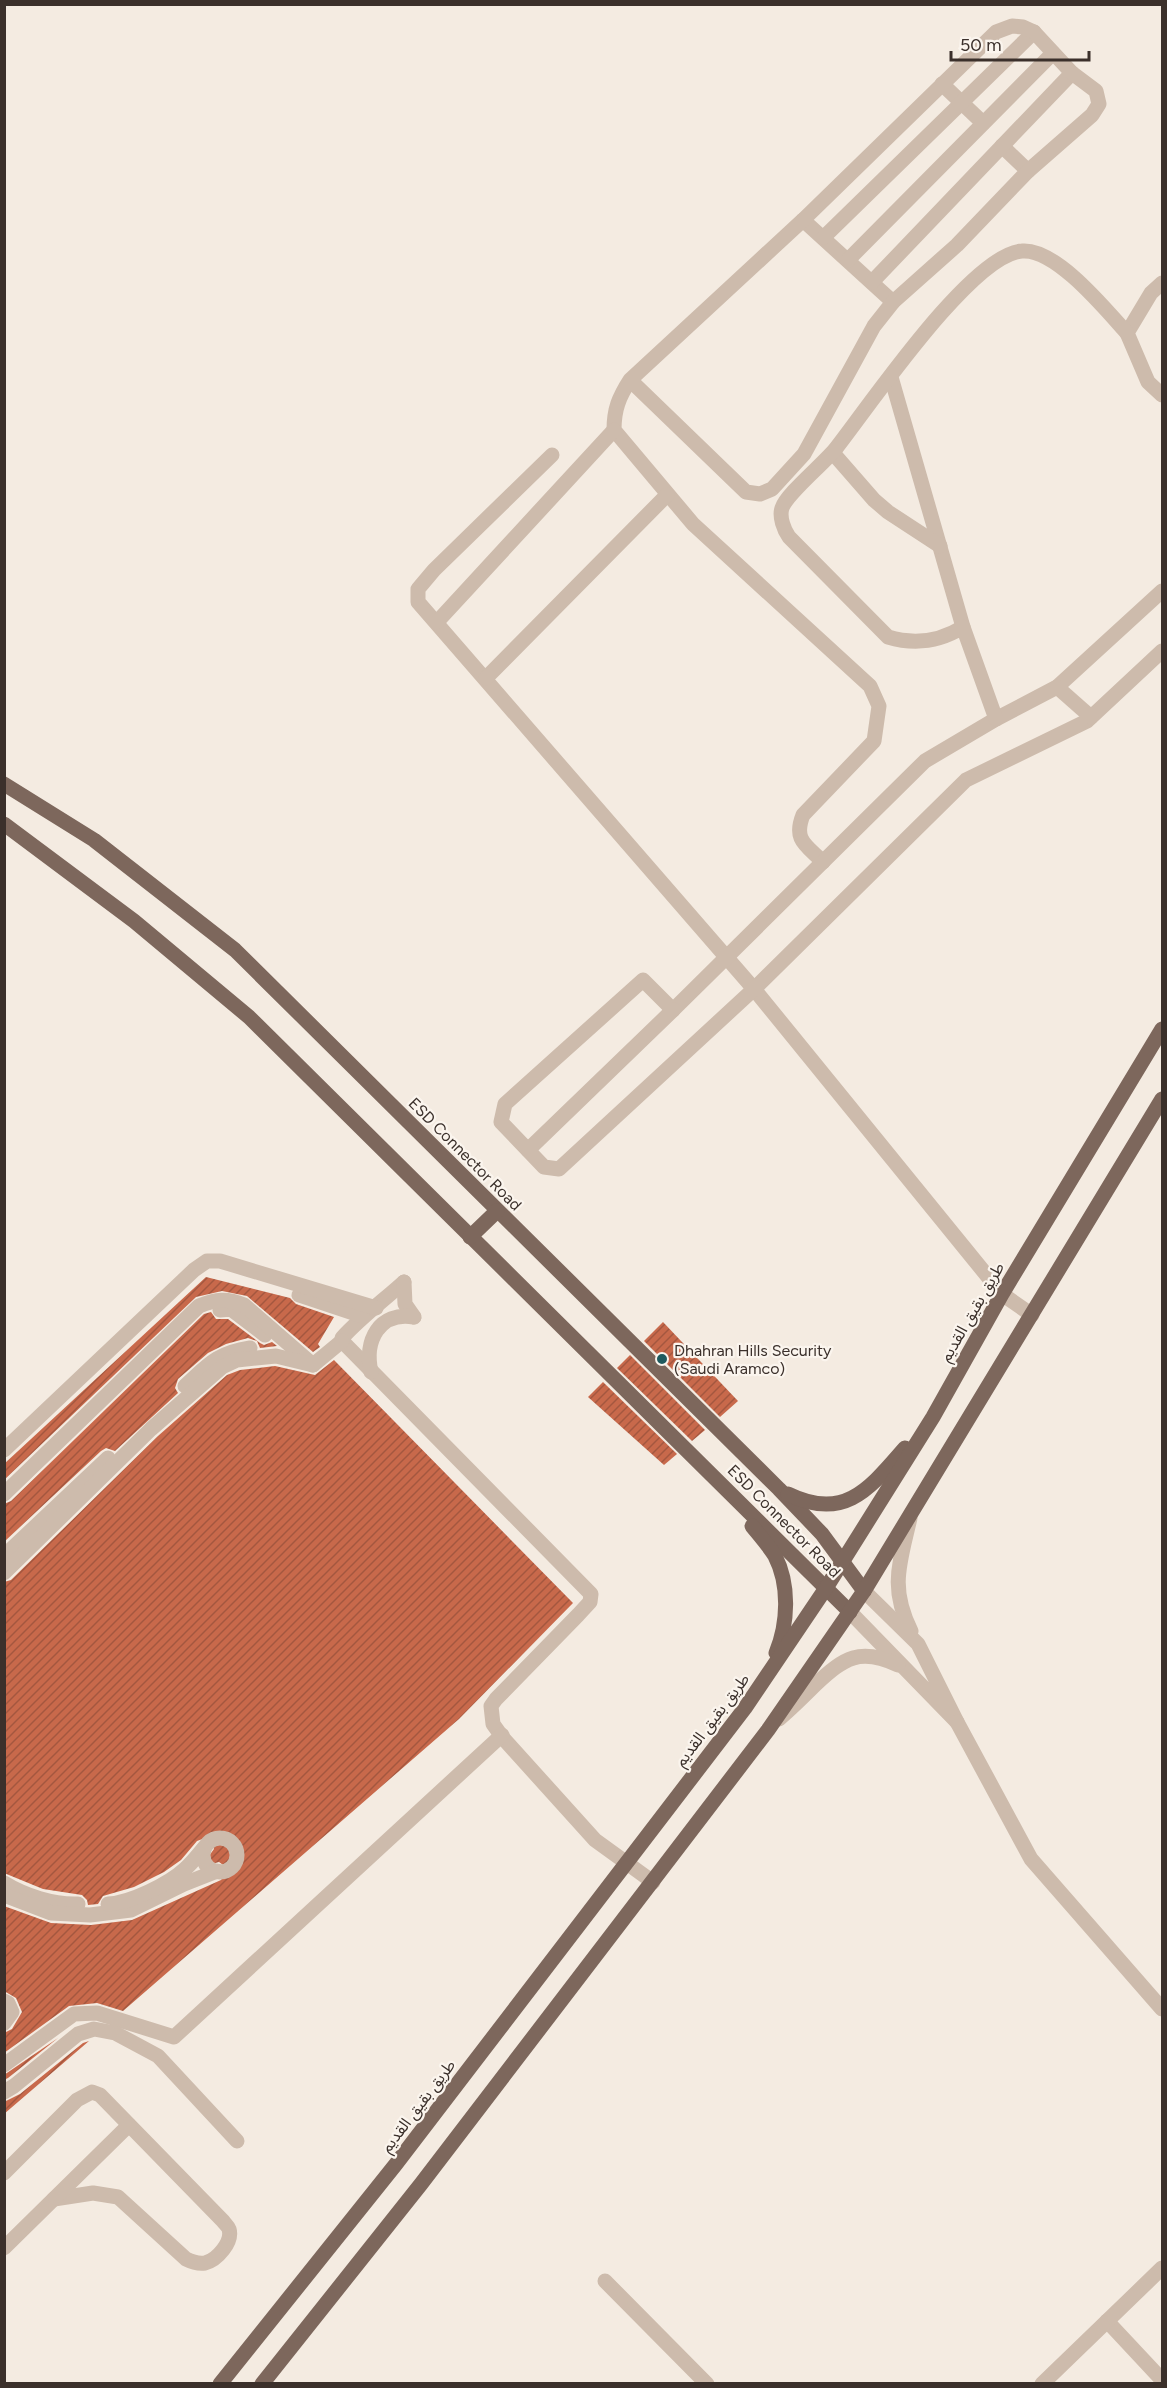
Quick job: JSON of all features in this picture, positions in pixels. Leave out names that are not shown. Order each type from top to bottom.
[{"type":"main road","name":"ESD Connector Road","points":[[4,784],[94,840],[235,950],[779,1489],[822,1534],[864,1591]]},
{"type":"main road","name":"ESD Connector Road","points":[[4,824],[134,921],[249,1017],[850,1612]]},
{"type":"main road","name":"طريق بقيق القديم","points":[[220,2384],[396,2164],[764,1679],[826,1588],[933,1417],[1002,1294],[1162,1029]]},
{"type":"main road","points":[[262,2384],[421,2184],[768,1730],[864,1591],[1162,1099]]},
{"type":"main road","points":[[470,1236],[497,1211]]},
{"type":"main road","points":[[779,1489],[806,1503],[825,1505],[843,1503],[858,1497],[873,1484],[933,1417]]},
{"type":"main road","points":[[726,1489],[775,1557],[785,1595],[786,1610],[778,1647],[764,1679]]},
{"type":"street","points":[[630,380],[746,492],[760,494],[772,489],[804,454],[874,326],[893,302],[957,245],[1028,171],[1092,115],[1099,104],[1096,91],[1072,73],[1034,32],[1023,27],[1012,26],[996,32],[803,220],[630,380],[618,399],[614,414],[614,430],[667,495],[693,524],[870,686],[879,706],[874,741],[803,815],[798,827],[799,838],[823,862]]},
{"type":"street","points":[[824,237],[1034,32]]},
{"type":"street","points":[[848,260],[1053,53]]},
{"type":"street","points":[[872,282],[1072,73]]},
{"type":"street","points":[[942,84],[983,123]]},
{"type":"street","points":[[1002,146],[1028,171]]},
{"type":"street","points":[[803,220],[893,302]]},
{"type":"street","points":[[963,627],[947,637],[933,640],[903,642],[888,637],[789,537],[784,529],[782,508],[788,499],[833,453],[930,325],[981,272],[1001,258],[1022,251],[1039,254],[1066,270],[1098,300],[1127,333],[1148,382],[1162,395]]},
{"type":"street","points":[[1127,333],[1152,293],[1162,283]]},
{"type":"street","points":[[891,377],[963,627],[996,719]]},
{"type":"street","points":[[437,622],[614,430]]},
{"type":"street","points":[[833,453],[874,500],[888,512],[940,546]]},
{"type":"street","points":[[552,454],[434,570],[418,589],[418,602],[754,989],[1002,1294],[1032,1315]]},
{"type":"street","points":[[486,678],[667,495]]},
{"type":"street","points":[[528,1150],[727,958],[925,761],[996,719],[1057,687],[1162,591]]},
{"type":"street","points":[[673,1010],[643,980],[505,1104],[501,1122],[544,1167],[559,1169],[754,989],[966,780],[1086,722],[1162,651]]},
{"type":"street","points":[[1057,687],[1091,717]]},
{"type":"street","points":[[4,1450],[194,1270],[207,1261],[220,1261],[376,1308]]},
{"type":"street","points":[[4,1463],[207,1268],[220,1267],[362,1316]]},
{"type":"street","points":[[313,1365],[342,1341],[342,1338],[362,1316],[376,1308],[404,1282],[405,1304],[414,1317],[403,1315],[397,1317],[378,1328],[372,1335],[369,1361],[371,1372]]},
{"type":"street","points":[[4,1494],[199,1306],[214,1300],[231,1300],[244,1305],[313,1365]]},
{"type":"street","points":[[4,1506],[202,1316],[214,1310],[231,1309],[283,1348],[313,1365]]},
{"type":"street","points":[[342,1341],[591,1594],[590,1602],[491,1706],[493,1724],[595,1840],[653,1882]]},
{"type":"street","points":[[4,1556],[214,1359],[231,1351],[283,1348]]},
{"type":"street","points":[[4,1573],[151,1429],[222,1367],[237,1360],[276,1356],[313,1365]]},
{"type":"street","points":[[911,1514],[897,1583],[902,1612],[957,1722],[1031,1859],[1162,2009]]},
{"type":"street","points":[[864,1591],[918,1644]]},
{"type":"street","points":[[850,1612],[957,1722]]},
{"type":"street","points":[[768,1730],[838,1664],[851,1658],[877,1656],[905,1669]]},
{"type":"street","points":[[4,2065],[74,2014],[97,2013],[174,2037],[502,1735]]},
{"type":"street","points":[[4,1883],[16,1890],[65,1905],[113,1904],[140,1896],[166,1882],[184,1870],[208,1842],[215,1838],[223,1837],[230,1840],[238,1853],[232,1867],[225,1871],[184,1884],[131,1910],[90,1915],[51,1913],[4,1895]]},
{"type":"street","points":[[204,1848],[203,1856],[208,1869],[217,1872]]},
{"type":"street","points":[[4,2001],[12,2012],[4,2023]]},
{"type":"street","points":[[4,2092],[78,2034],[94,2029],[115,2033],[158,2056],[237,2141]]},
{"type":"street","points":[[4,2173],[86,2094],[92,2092],[100,2095],[224,2221],[229,2230],[229,2240],[222,2252],[208,2263],[197,2263],[186,2259],[118,2197],[93,2193],[54,2199]]},
{"type":"street","points":[[4,2248],[129,2125]]},
{"type":"street","points":[[1042,2384],[1162,2268]]},
{"type":"street","points":[[606,2281],[707,2384]]},
{"type":"street","points":[[1107,2321],[1162,2380]]},
{"type":"building","points":[[206,1277],[290,1298],[296,1304],[334,1317],[318,1344],[320,1347],[313,1352],[247,1296],[222,1291],[196,1297],[4,1480],[4,1464]]},
{"type":"building","points":[[211,1312],[216,1319],[228,1319],[260,1343],[264,1345],[272,1342],[277,1346],[260,1348],[257,1341],[248,1338],[226,1344],[208,1353],[178,1379],[175,1388],[178,1393],[115,1451],[106,1448],[101,1451],[4,1542],[4,1504],[11,1501],[204,1314]]},
{"type":"building","points":[[663,1322],[738,1401],[720,1417],[644,1341]]},
{"type":"building","points":[[630,1355],[705,1430],[692,1441],[617,1368]]},
{"type":"building","points":[[334,1360],[573,1603],[459,1719],[123,2011],[97,2003],[69,2006],[4,2053],[4,2033],[12,2029],[22,2012],[16,1998],[4,1991],[4,1906],[51,1923],[91,1925],[132,1920],[221,1880],[227,1872],[226,1867],[219,1862],[201,1867],[214,1849],[211,1841],[205,1838],[197,1841],[181,1860],[164,1872],[134,1887],[103,1896],[98,1904],[88,1905],[82,1895],[43,1889],[4,1873],[4,1582],[11,1580],[158,1436],[227,1375],[240,1370],[275,1366],[315,1375]]},
{"type":"building","points":[[603,1382],[677,1454],[664,1465],[588,1397]]},
{"type":"building","points":[[58,2038],[8,2078],[4,2080],[4,2075]]},
{"type":"building","points":[[89,2041],[4,2114],[4,2102],[20,2094],[83,2043]]},
{"type":"place","name":"Dhahran Hills Security (Saudi Aramco)","points":[[662,1359]]}]
